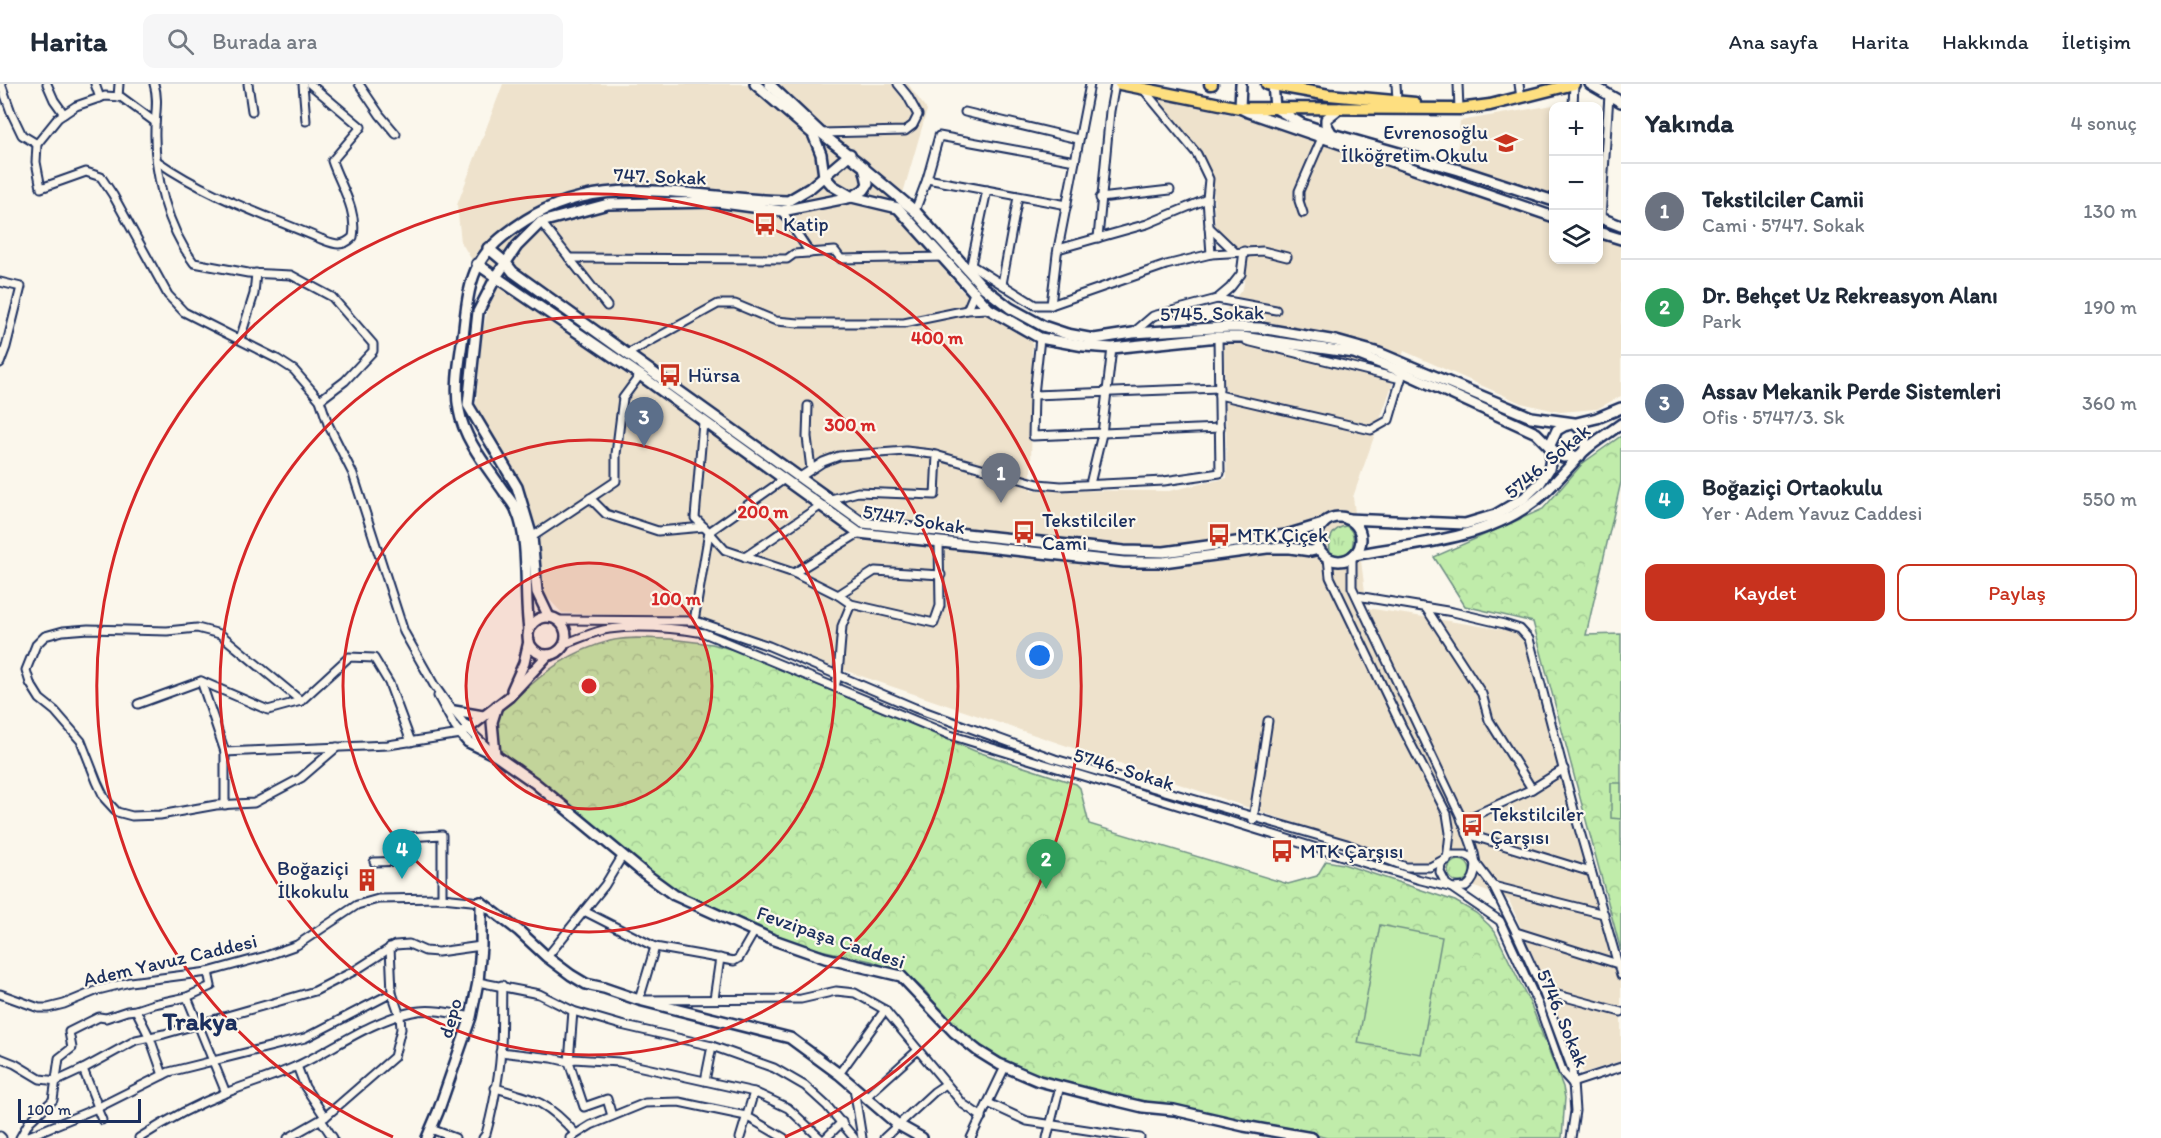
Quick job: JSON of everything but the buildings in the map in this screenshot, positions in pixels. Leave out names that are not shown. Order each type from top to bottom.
[{"type":"main road","points":[[754,84],[813,134],[821,154],[824,176],[833,186],[852,197],[864,190],[868,184],[866,170]]},
{"type":"main road","name":"5745. Sokak","points":[[769,84],[821,133],[850,154],[915,211],[969,267],[992,295],[1043,326],[1067,334],[1094,339],[1133,333],[1230,327],[1250,327],[1293,333],[1336,341],[1379,353],[1532,417],[1574,423]]},
{"type":"main road","points":[[1120,84],[1240,108],[1327,136],[1549,215]]},
{"type":"main road","points":[[1240,108],[1241,84]]},
{"type":"main road","points":[[1267,84],[1329,95],[1397,100],[1460,109]]},
{"type":"main road","points":[[1274,84],[1275,108]]},
{"type":"main road","points":[[1240,108],[1460,109],[1521,98],[1570,84]]},
{"type":"main road","points":[[1590,84],[1621,102]]},
{"type":"main road","points":[[1275,108],[1327,136],[1459,170],[1549,199]]},
{"type":"main road","points":[[1327,136],[1326,119],[1341,108]]},
{"type":"main road","name":"747. Sokak","points":[[477,264],[488,248],[513,228],[543,209],[573,198],[596,193],[632,190],[788,201],[824,176],[850,154]]},
{"type":"main road","name":"747. Sokak","points":[[554,618],[537,592],[532,537],[517,487],[468,405],[478,312],[496,277],[517,246],[541,222],[608,204],[716,202],[782,211],[852,197]]},
{"type":"main road","name":"5745. Sokak","points":[[852,197],[898,208],[989,309],[1040,338],[1084,346],[1112,348],[1218,337],[1242,337],[1354,353],[1536,433],[1563,457],[1582,453]]},
{"type":"main road","points":[[1603,220],[1621,226]]},
{"type":"main road","points":[[1603,233],[1621,239]]},
{"type":"main road","name":"5747. Sokak","points":[[488,248],[506,262],[513,272],[863,523],[1124,550],[1164,552],[1286,535],[1323,524]]},
{"type":"main road","points":[[477,264],[465,313],[458,390],[459,410],[474,446],[518,512],[522,530],[530,629],[529,642],[524,663],[508,697]]},
{"type":"main road","name":"5747. Sokak","points":[[477,264],[640,375],[859,533],[1124,562],[1163,562],[1267,548],[1311,551],[1319,549]]},
{"type":"main road","name":"5746. Sokak","points":[[1323,524],[1334,518],[1465,524],[1496,515],[1524,498],[1540,483],[1549,469],[1550,445],[1557,430],[1621,408]]},
{"type":"main road","points":[[1574,423],[1582,431],[1585,440],[1582,453]]},
{"type":"main road","name":"5746. Sokak","points":[[1328,558],[1342,561],[1353,556],[1446,538],[1495,524],[1529,506],[1551,487],[1582,453],[1621,424]]},
{"type":"main road","name":"5746. Sokak","points":[[1347,519],[1353,523],[1360,535],[1361,542],[1353,556]]},
{"type":"main road","points":[[1323,524],[1317,536],[1319,549],[1328,558]]},
{"type":"main road","points":[[464,731],[508,697],[549,655],[564,645],[565,629],[554,618],[537,620],[530,629]]},
{"type":"main road","points":[[529,642],[537,651],[549,655]]},
{"type":"main road","points":[[495,755],[492,722],[497,706]]},
{"type":"main road","points":[[454,711],[483,716]]},
{"type":"main road","name":"Fevzipaşa Caddesi","points":[[464,731],[474,746],[495,755],[535,783],[674,895],[754,932],[825,958],[901,976],[954,1032],[978,1052],[1005,1067],[1039,1081],[1143,1107],[1174,1110],[1312,1138]]},
{"type":"main road","points":[[481,902],[519,931],[547,957],[586,984],[604,987],[639,1000],[790,1038],[839,1074],[897,1124],[922,1138]]},
{"type":"main road","name":"depo","points":[[429,1134],[471,1017],[478,982],[481,902]]},
{"type":"street","points":[[1,84],[22,135],[37,144]]},
{"type":"street","points":[[47,84],[64,114]]},
{"type":"street","points":[[95,84],[100,98]]},
{"type":"street","points":[[118,97],[119,84]]},
{"type":"street","points":[[154,84],[158,97],[155,122],[157,162],[168,213],[178,239],[194,263],[256,273],[291,274],[332,297],[373,344],[373,351],[345,381],[320,400]]},
{"type":"street","points":[[248,84],[252,111]]},
{"type":"street","points":[[303,84],[306,121]]},
{"type":"street","points":[[157,162],[213,195],[337,245],[345,244],[353,237],[355,229],[352,209],[332,161],[361,128],[310,84]]},
{"type":"street","points":[[359,84],[380,116],[396,134]]},
{"type":"street","points":[[821,133],[905,131],[913,125],[918,115],[898,84]]},
{"type":"street","points":[[1051,305],[1058,249],[1090,84]]},
{"type":"street","points":[[1098,238],[1100,198],[1115,84]]},
{"type":"street","points":[[1396,84],[1397,100]]},
{"type":"street","points":[[1458,84],[1460,109]]},
{"type":"street","points":[[1519,84],[1521,98]]},
{"type":"street","points":[[1570,84],[1572,102]]},
{"type":"street","points":[[1144,89],[1197,154],[1209,179],[1211,255]]},
{"type":"street","points":[[1600,210],[1609,94]]},
{"type":"street","points":[[155,122],[118,97],[100,98],[76,106],[58,118],[37,144],[36,162],[41,188],[86,172],[100,177],[113,195],[168,295],[184,312],[278,358],[294,370],[320,400],[328,424],[353,474],[404,632],[434,685],[454,711],[464,731]]},
{"type":"street","points":[[965,112],[1078,139]]},
{"type":"street","points":[[915,211],[939,136],[1075,161]]},
{"type":"street","points":[[1303,213],[1299,191],[1327,136]]},
{"type":"street","points":[[927,179],[1067,204]]},
{"type":"street","points":[[987,190],[969,267],[1035,305],[1051,305],[1166,265],[1211,255],[1263,251],[1287,257]]},
{"type":"street","points":[[1100,198],[1170,190]]},
{"type":"street","points":[[1002,284],[1018,197]]},
{"type":"street","points":[[1058,249],[1147,224],[1208,199]]},
{"type":"street","points":[[782,211],[810,253]]},
{"type":"street","points":[[541,222],[607,306]]},
{"type":"street","points":[[1209,227],[1235,252]]},
{"type":"street","points":[[569,258],[787,259],[794,254],[836,251],[841,259],[943,256]]},
{"type":"street","points":[[1133,333],[1153,316],[1217,299],[1241,274],[1244,251]]},
{"type":"street","points":[[240,339],[254,294],[256,273]]},
{"type":"street","points":[[0,282],[21,287],[0,363]]},
{"type":"street","points":[[967,310],[975,291]]},
{"type":"street","points":[[1217,299],[1276,310]]},
{"type":"street","points":[[629,354],[718,304],[735,304],[776,321],[799,323],[904,323],[967,310],[989,309]]},
{"type":"street","points":[[800,477],[811,469],[839,456],[868,452],[906,451],[937,455],[1038,484],[1164,481],[1220,473],[1218,337]]},
{"type":"street","points":[[1040,338],[1034,395],[1033,436],[1220,428]]},
{"type":"street","points":[[1090,484],[1102,434],[1112,348]]},
{"type":"street","points":[[532,537],[616,481],[616,454],[623,398],[640,375]]},
{"type":"street","points":[[1034,395],[1107,392],[1219,392],[1371,430],[1389,420],[1402,375]]},
{"type":"street","points":[[808,406],[807,437],[811,469]]},
{"type":"street","points":[[703,422],[695,518],[724,550],[794,573],[851,604],[934,623],[940,606],[939,542]]},
{"type":"street","points":[[831,499],[858,492],[935,495],[937,455]]},
{"type":"street","points":[[590,498],[606,514],[658,531],[706,529],[783,480]]},
{"type":"street","points":[[745,557],[820,506]]},
{"type":"street","points":[[694,621],[706,529]]},
{"type":"street","points":[[794,573],[859,533]]},
{"type":"street","name":"5746. Sokak","points":[[1353,556],[1352,587],[1462,821],[1476,864]]},
{"type":"street","points":[[1328,558],[1330,577],[1401,725],[1447,814],[1450,833],[1447,860],[1441,865],[1442,879],[1452,888],[1466,887],[1475,877],[1476,864]]},
{"type":"street","points":[[838,596],[875,571],[940,575]]},
{"type":"street","points":[[1357,596],[1504,624],[1520,629],[1529,639],[1621,975]]},
{"type":"street","points":[[835,687],[842,626],[851,604]]},
{"type":"street","points":[[1426,608],[1482,694],[1488,720],[1532,789]]},
{"type":"street","name":"5746. Sokak","points":[[554,618],[694,621],[768,646],[915,708],[1055,759],[1347,844],[1406,867],[1430,867],[1459,854],[1472,858],[1493,886],[1516,932],[1543,992],[1572,1069],[1575,1111],[1571,1138]]},
{"type":"street","points":[[301,701],[220,634],[197,628],[167,631],[88,629],[63,631],[45,636],[36,645],[27,670],[30,683],[40,699],[55,711],[81,741],[105,799],[117,812],[132,816],[160,815],[254,803],[301,778],[337,747]]},
{"type":"street","name":"5746. Sokak","points":[[564,645],[609,629],[688,630],[704,633],[950,735],[1452,888],[1500,921],[1539,1006],[1563,1073],[1572,1083]]},
{"type":"street","points":[[138,704],[201,681],[268,710],[301,701],[349,657],[374,658],[389,683],[411,742]]},
{"type":"street","points":[[201,681],[225,752],[225,805]]},
{"type":"street","points":[[434,685],[440,702],[464,731]]},
{"type":"street","points":[[1253,828],[1268,721]]},
{"type":"street","points":[[225,752],[411,742],[464,731]]},
{"type":"street","points":[[1462,821],[1532,789],[1564,769]]},
{"type":"street","points":[[1467,834],[1591,872]]},
{"type":"street","points":[[374,862],[407,861],[407,837],[442,835],[442,898]]},
{"type":"street","points":[[547,957],[604,885],[623,855]]},
{"type":"street","points":[[1493,886],[1604,914]]},
{"type":"street","name":"Adem Yavuz Caddesi","points":[[0,994],[39,1008],[48,1008],[98,990],[130,982],[208,972],[266,956],[297,945],[357,905],[378,899],[442,898],[481,902]]},
{"type":"street","points":[[584,910],[655,947],[720,958],[738,960],[754,932]]},
{"type":"street","points":[[1516,932],[1618,964]]},
{"type":"street","points":[[0,1058],[40,1079],[57,1081],[136,1040],[315,991],[356,970],[390,947],[409,944],[425,951],[438,952],[481,946]]},
{"type":"street","points":[[288,1138],[323,1118],[394,1057],[401,1029],[400,1016],[392,993],[390,947]]},
{"type":"street","points":[[655,947],[639,1000],[801,999],[836,991],[855,993],[885,1010],[963,1104],[982,1117]]},
{"type":"street","points":[[714,999],[720,958]]},
{"type":"street","points":[[22,1138],[29,1122],[53,1100],[59,1058],[72,1048],[69,1032],[99,1017],[106,1018],[187,997],[211,986],[208,972]]},
{"type":"street","points":[[478,982],[539,994],[573,1011],[621,1025],[712,1046],[774,1068],[805,1086],[827,1106],[854,1138]]},
{"type":"street","points":[[483,1138],[495,1100],[499,1069],[502,985]]},
{"type":"street","points":[[1543,992],[1621,1012]]},
{"type":"street","points":[[22,1138],[97,1108],[163,1074],[305,1038],[392,993]]},
{"type":"street","points":[[187,997],[226,1093]]},
{"type":"street","points":[[136,1010],[150,1038],[163,1074]]},
{"type":"street","points":[[139,1138],[165,1121],[226,1093],[297,1066],[375,1024],[412,1012],[431,1010],[471,1017]]},
{"type":"street","points":[[839,1074],[885,1010]]},
{"type":"street","points":[[573,1011],[569,1062],[584,1107],[607,1099],[612,1116]]},
{"type":"street","points":[[705,1082],[712,1046]]},
{"type":"street","points":[[866,1097],[918,1050]]},
{"type":"street","points":[[500,1052],[569,1062],[574,1059],[619,1062],[754,1092],[788,1108],[820,1138]]},
{"type":"street","points":[[297,1066],[305,1087],[333,1138]]},
{"type":"street","points":[[971,1138],[1005,1067]]},
{"type":"street","points":[[1572,1083],[1621,1067]]},
{"type":"street","points":[[83,1069],[102,1120]]},
{"type":"street","points":[[884,1138],[897,1124],[946,1084]]},
{"type":"street","points":[[1047,1138],[1060,1086]]},
{"type":"street","points":[[495,1088],[536,1100],[551,1108],[576,1134],[585,1138]]},
{"type":"street","points":[[854,1088],[862,1138]]},
{"type":"street","points":[[740,1138],[754,1092]]},
{"type":"street","points":[[576,1134],[645,1103],[679,1102],[747,1116],[784,1138]]},
{"type":"street","points":[[988,1103],[1027,1121],[1140,1138]]},
{"type":"street","points":[[826,1138],[842,1122]]},
{"type":"street","points":[[429,1134],[455,1138]]},
{"type":"shaded area","name":"MTK Çarşısı","points":[[503,84],[908,84],[927,110],[897,214],[961,290],[1032,340],[1031,490],[1169,491],[1227,478],[1223,314],[1243,288],[1247,267],[1215,230],[1213,177],[1193,142],[1154,96],[1246,118],[1549,219],[1549,264],[1603,264],[1603,236],[1621,243],[1621,396],[1597,409],[1560,412],[1521,403],[1404,351],[1353,497],[1367,608],[1518,632],[1526,639],[1621,981],[1621,1061],[1583,1073],[1509,900],[1406,861],[690,618],[562,613],[545,595],[536,525],[520,485],[476,408],[482,334],[492,293],[461,242],[457,205]]},
{"type":"shaded area","name":"Evrenosoğlu İlköğretim Okulu","points":[[1549,106],[1549,196],[1456,165],[1460,121]]},
{"type":"green space","points":[[1621,436],[1621,482],[1586,635],[1621,634],[1621,951],[1533,622],[1465,606],[1434,557],[1543,509],[1583,463]]},
{"type":"green space","points":[[1346,526],[1353,536],[1352,548],[1344,555],[1334,555],[1330,551],[1331,538],[1335,531]]},
{"type":"green space","points":[[617,639],[670,639],[712,644],[734,650],[975,751],[1076,784],[1080,788],[1089,824],[1288,884],[1317,876],[1326,861],[1343,864],[1455,901],[1476,913],[1495,932],[1531,1005],[1563,1087],[1565,1098],[1562,1138],[1327,1138],[1284,1127],[1100,1097],[1005,1065],[954,1028],[926,992],[907,974],[871,961],[802,946],[666,885],[501,757],[492,746],[489,736],[492,721],[499,713],[537,679],[571,656]]},
{"type":"green space","points":[[1611,783],[1621,783],[1621,819],[1611,818]]},
{"type":"green space","points":[[1459,860],[1467,863],[1470,871],[1467,879],[1459,882],[1451,879],[1448,871],[1451,863]]},
{"type":"green space","points":[[1380,925],[1442,937],[1421,1054],[1358,1043]]},
{"type":"place","name":"Evrenosoğlu İlköğretim Okulu","points":[[1506,143]]},
{"type":"place","name":"Katip","points":[[765,224]]},
{"type":"place","name":"Hürsa","points":[[670,375]]},
{"type":"place","name":"Assav Mekanik Perde Sistemleri","points":[[644,447]]},
{"type":"place","name":"Tekstilciler Camii","points":[[1001,503]]},
{"type":"place","name":"Tekstilciler Cami","points":[[1024,532]]},
{"type":"place","name":"MTK Çiçek","points":[[1219,535]]},
{"type":"place","name":"Tekstilciler Çarşısı","points":[[1472,825]]},
{"type":"place","name":"MTK Çarşısı","points":[[1282,851]]},
{"type":"place","name":"Boğaziçi Ortaokulu","points":[[402,879]]},
{"type":"place","name":"Boğaziçi İlkokulu","points":[[367,880]]},
{"type":"place","name":"Dr. Behçet Uz Rekreasyon Alanı","points":[[1046,889]]},
{"type":"district","name":"Trakya","points":[[200,1021]]}]
